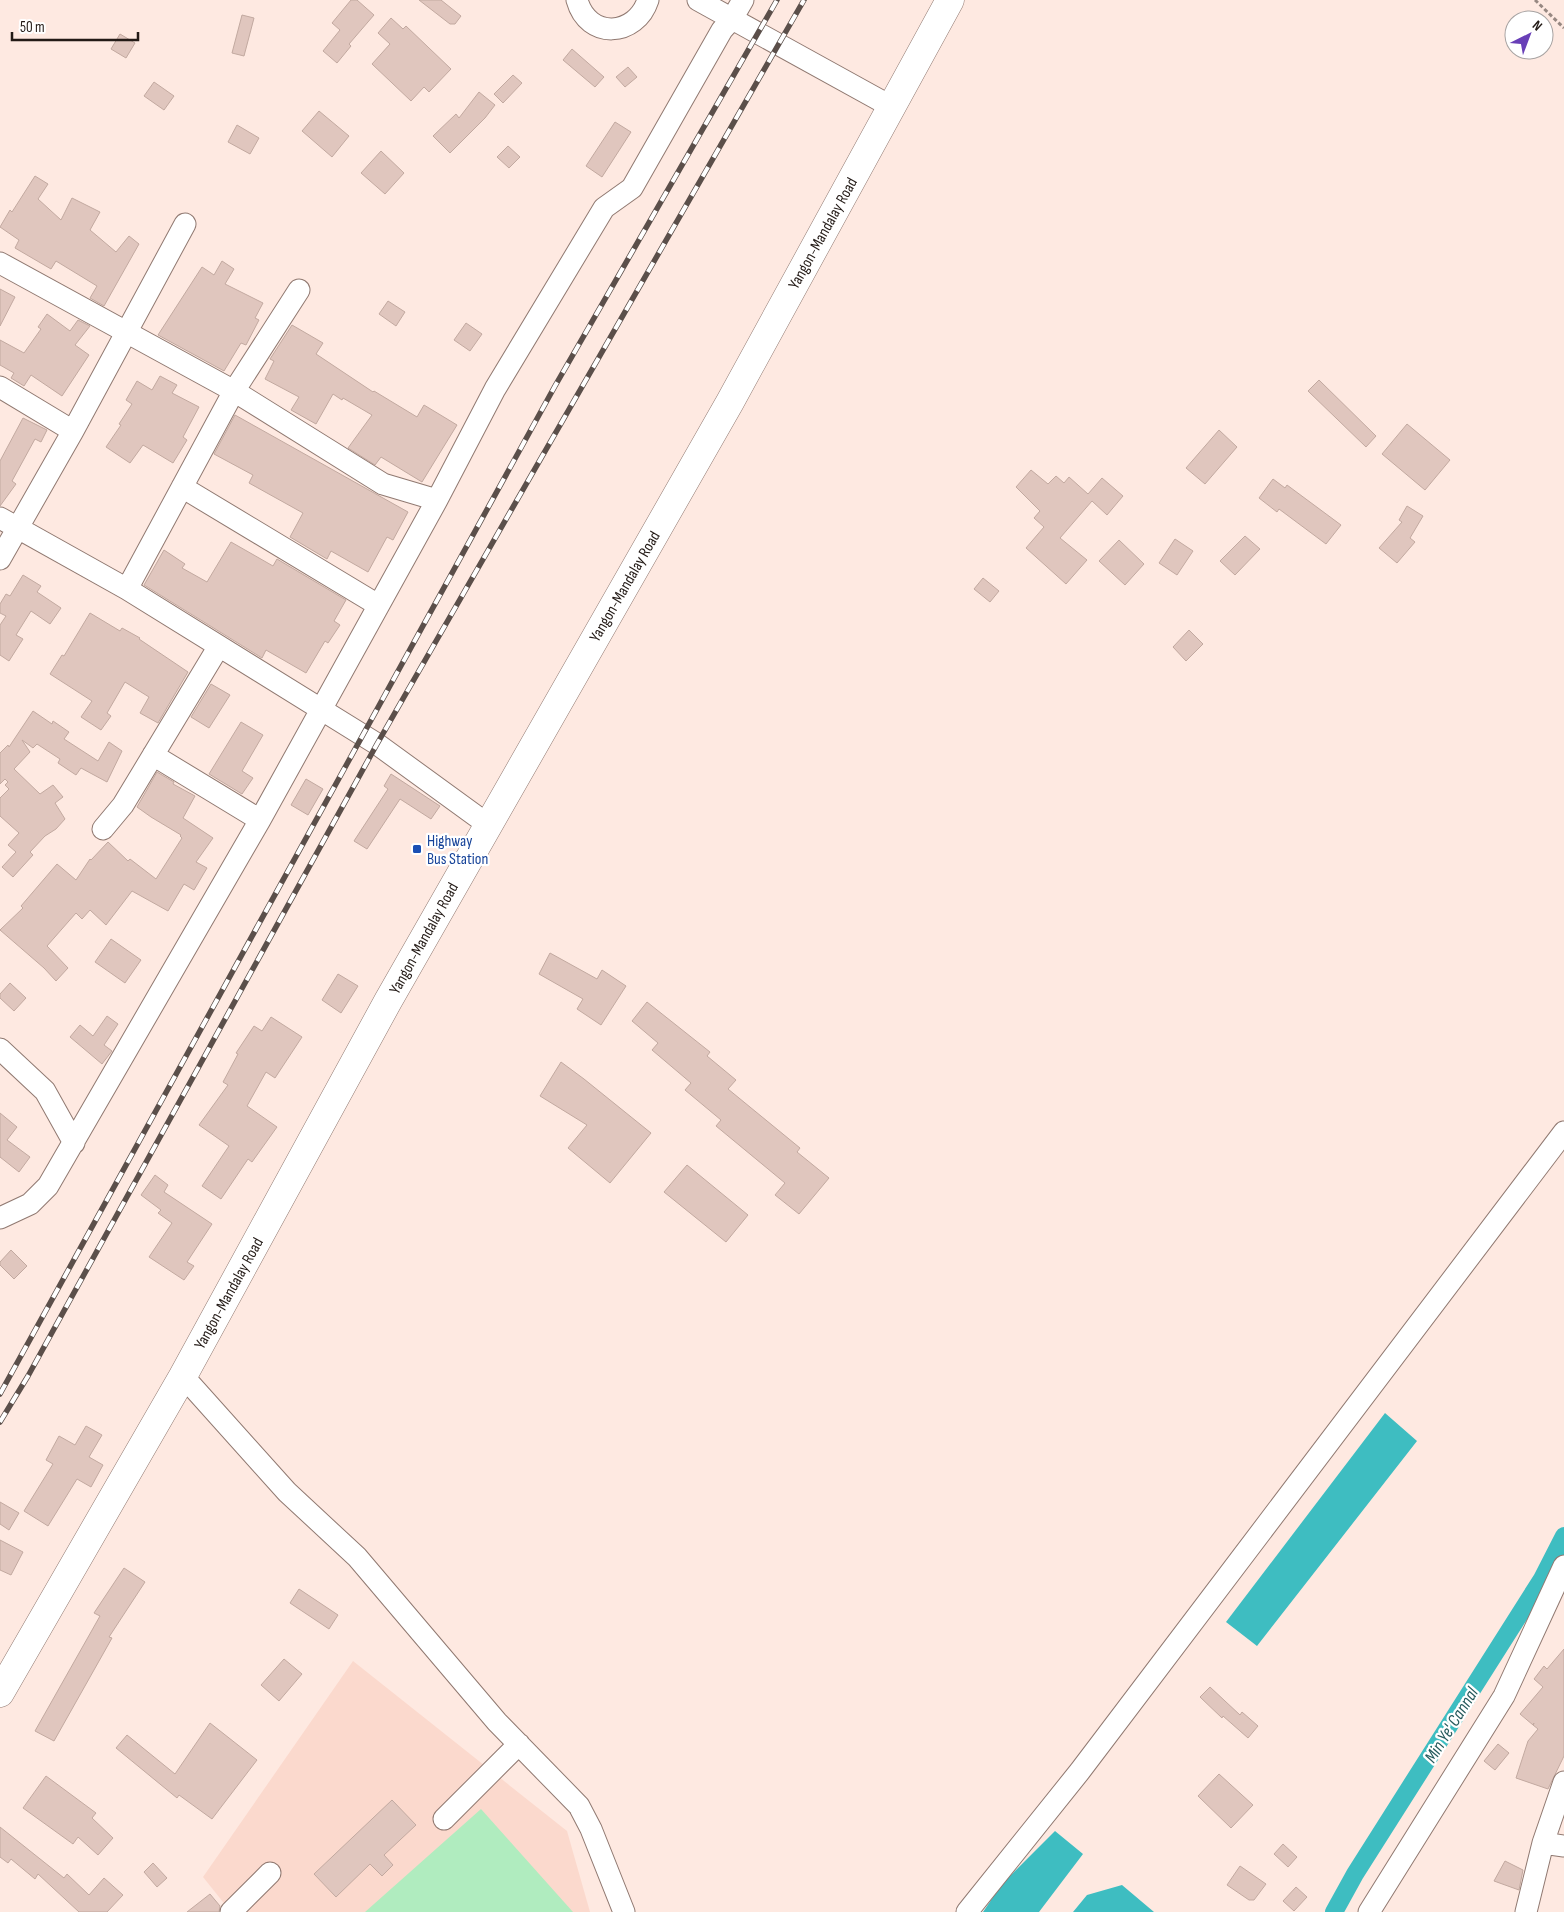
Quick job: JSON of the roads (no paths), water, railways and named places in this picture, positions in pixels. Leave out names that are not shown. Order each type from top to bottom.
[{"type":"highway","name":"Yangon-Mandalay Road","points":[[0,1693],[183,1376],[487,824],[730,402],[950,0]]},
{"type":"street","points":[[577,0],[583,14],[591,22],[603,28],[616,29],[627,26],[637,20],[644,11],[648,0]]},
{"type":"street","points":[[698,0],[892,107]]},
{"type":"street","points":[[0,1218],[30,1204],[48,1186],[260,820],[438,500],[495,390],[604,208],[632,188],[722,30],[732,19],[743,0]]},
{"type":"street","points":[[0,559],[73,431],[185,224]]},
{"type":"street","points":[[0,263],[234,391],[383,484],[438,500]]},
{"type":"street","points":[[127,589],[234,391],[299,290]]},
{"type":"street","points":[[0,387],[73,431]]},
{"type":"street","points":[[182,487],[378,605]]},
{"type":"street","points":[[0,518],[127,589],[377,744],[487,824]]},
{"type":"street","points":[[103,829],[123,804],[219,646]]},
{"type":"street","points":[[153,755],[260,820]]},
{"type":"street","points":[[0,1049],[45,1091],[74,1143]]},
{"type":"street","points":[[967,1912],[1080,1771],[1564,1132]]},
{"type":"street","points":[[183,1376],[288,1492],[357,1557],[498,1722],[579,1806],[591,1829],[624,1912]]},
{"type":"street","points":[[1369,1912],[1504,1696],[1564,1566]]},
{"type":"street","points":[[444,1819],[519,1744]]},
{"type":"street","points":[[1526,1912],[1543,1843],[1564,1782]]},
{"type":"street","points":[[1543,1843],[1564,1846]]},
{"type":"street","points":[[231,1912],[270,1874]]},
{"type":"water","points":[[1385,1413],[1417,1441],[1257,1646],[1226,1622]]},
{"type":"water","points":[[1055,1831],[1083,1854],[1039,1912],[983,1912],[1002,1884]]},
{"type":"water","points":[[1122,1885],[1154,1912],[1073,1912],[1087,1895]]},
{"type":"waterway","name":"Min Ye' Cannal","points":[[1334,1912],[1355,1874],[1542,1579],[1564,1536]]},
{"type":"railway","points":[[0,1394],[555,386],[777,0]]},
{"type":"railway","points":[[0,1422],[28,1376],[377,744],[804,0]]},
{"type":"place","name":"Highway Bus Station","points":[[417,849]]}]
